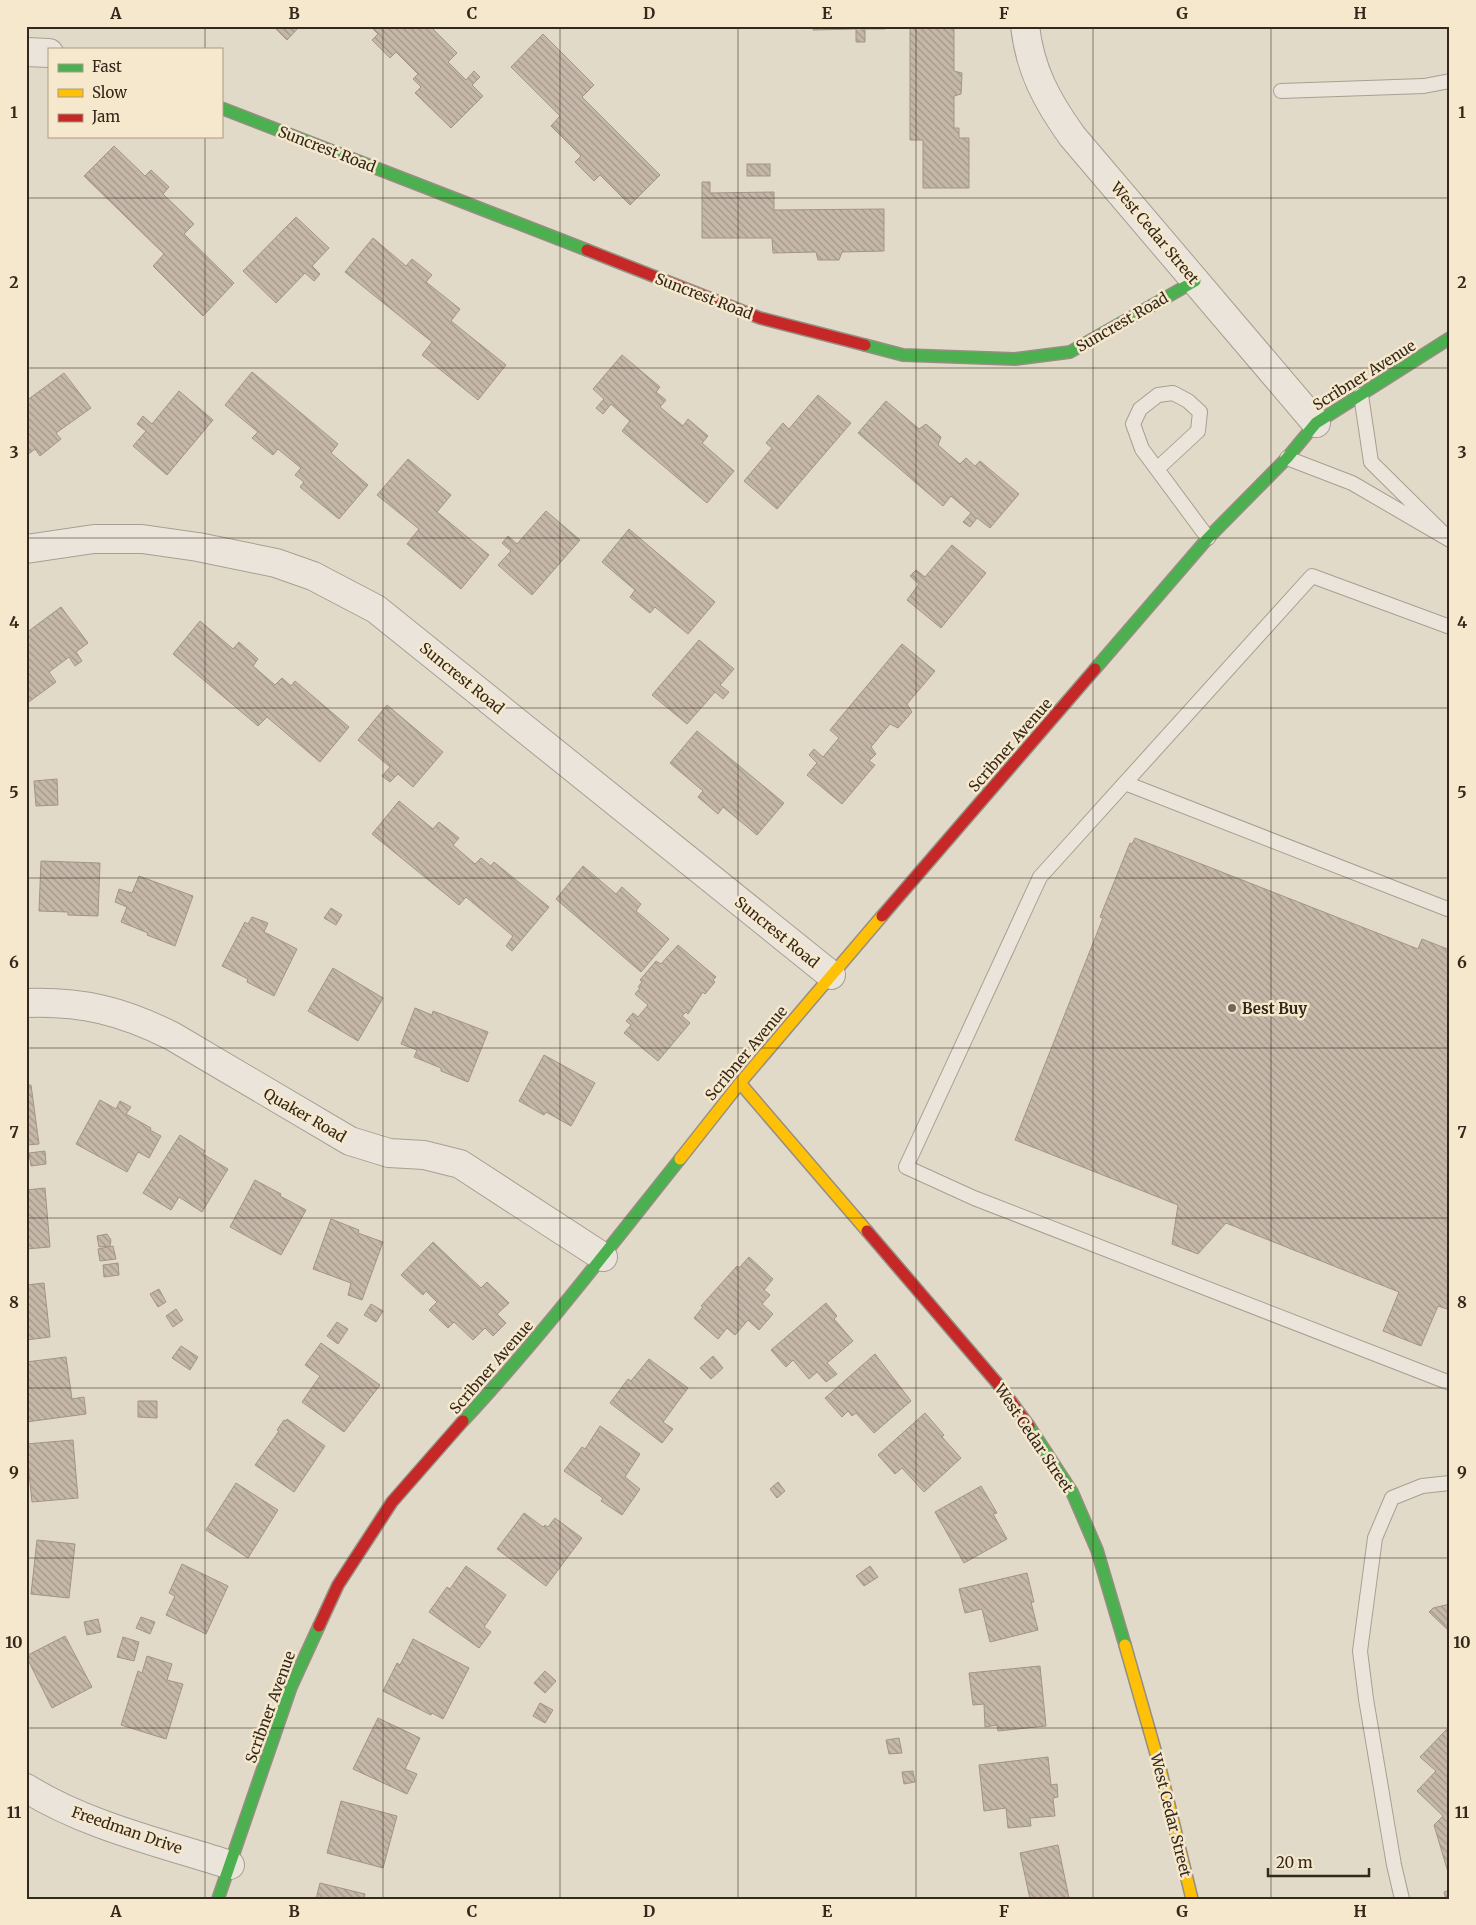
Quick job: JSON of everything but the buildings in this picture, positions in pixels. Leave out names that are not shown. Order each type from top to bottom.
[{"type":"street","name":"West Cedar Street","points":[[1025,26],[1028,48],[1035,72],[1052,108],[1072,136],[1316,423]]},
{"type":"street","name":"Suncrest Road","points":[[222,108],[760,318],[903,355],[1015,360],[1070,352],[1195,281]]},
{"type":"street","name":"Scribner Avenue","points":[[218,1899],[291,1687],[322,1617],[352,1560],[392,1502],[430,1456],[509,1371],[740,1083],[831,975],[1208,538],[1287,458],[1316,423],[1450,338]]},
{"type":"street","name":"Suncrest Road","points":[[26,549],[94,539],[142,539],[230,553],[276,563],[313,576],[346,592],[376,609],[831,975]]},
{"type":"street","name":"Quaker Road","points":[[26,1003],[70,1004],[106,1009],[142,1021],[172,1036],[350,1142],[389,1153],[424,1155],[460,1164],[602,1257]]},
{"type":"street","name":"West Cedar Street","points":[[740,1083],[998,1384],[1045,1449],[1072,1492],[1097,1550],[1159,1764],[1192,1899]]},
{"type":"street","name":"Freedman Drive","points":[[26,1788],[90,1820],[230,1866]]},
{"type":"lane","points":[[1281,91],[1424,86],[1450,81]]},
{"type":"lane","points":[[1157,469],[1198,431],[1200,412],[1188,401],[1173,393],[1158,396],[1140,409],[1133,424],[1142,449],[1208,538]]},
{"type":"lane","points":[[1360,394],[1371,462],[1450,540]]},
{"type":"lane","points":[[1287,458],[1352,483],[1450,540]]},
{"type":"lane","points":[[1450,627],[1312,576],[1040,877],[906,1167],[974,1198],[1450,1383]]},
{"type":"lane","points":[[1124,783],[1450,910]]},
{"type":"lane","points":[[1402,1899],[1394,1865],[1366,1699],[1360,1651],[1375,1538],[1392,1498],[1422,1486],[1450,1483]]},
{"type":"traffic: fast","points":[[222,108],[587,250]]},
{"type":"traffic: fast","points":[[865,345],[903,355],[1015,359],[1070,352],[1195,281]]},
{"type":"traffic: fast","points":[[1095,669],[1208,538],[1287,458],[1316,423],[1450,338]]},
{"type":"traffic: fast","points":[[463,1421],[547,1325],[680,1159]]},
{"type":"traffic: fast","points":[[1029,1426],[1072,1492],[1097,1550],[1125,1645]]},
{"type":"traffic: fast","points":[[218,1899],[291,1687],[319,1626]]},
{"type":"traffic: slow","points":[[680,1159],[740,1083],[882,916]]},
{"type":"traffic: slow","points":[[740,1083],[867,1231]]},
{"type":"traffic: slow","points":[[1125,1645],[1159,1764],[1192,1899]]},
{"type":"traffic: jam","points":[[587,250],[760,318],[865,345]]},
{"type":"traffic: jam","points":[[882,916],[1095,669]]},
{"type":"traffic: jam","points":[[867,1231],[998,1384],[1029,1426]]},
{"type":"traffic: jam","points":[[319,1626],[338,1585],[392,1502],[463,1421]]},
{"type":"place","name":"Best Buy","points":[[1232,1008]]}]
